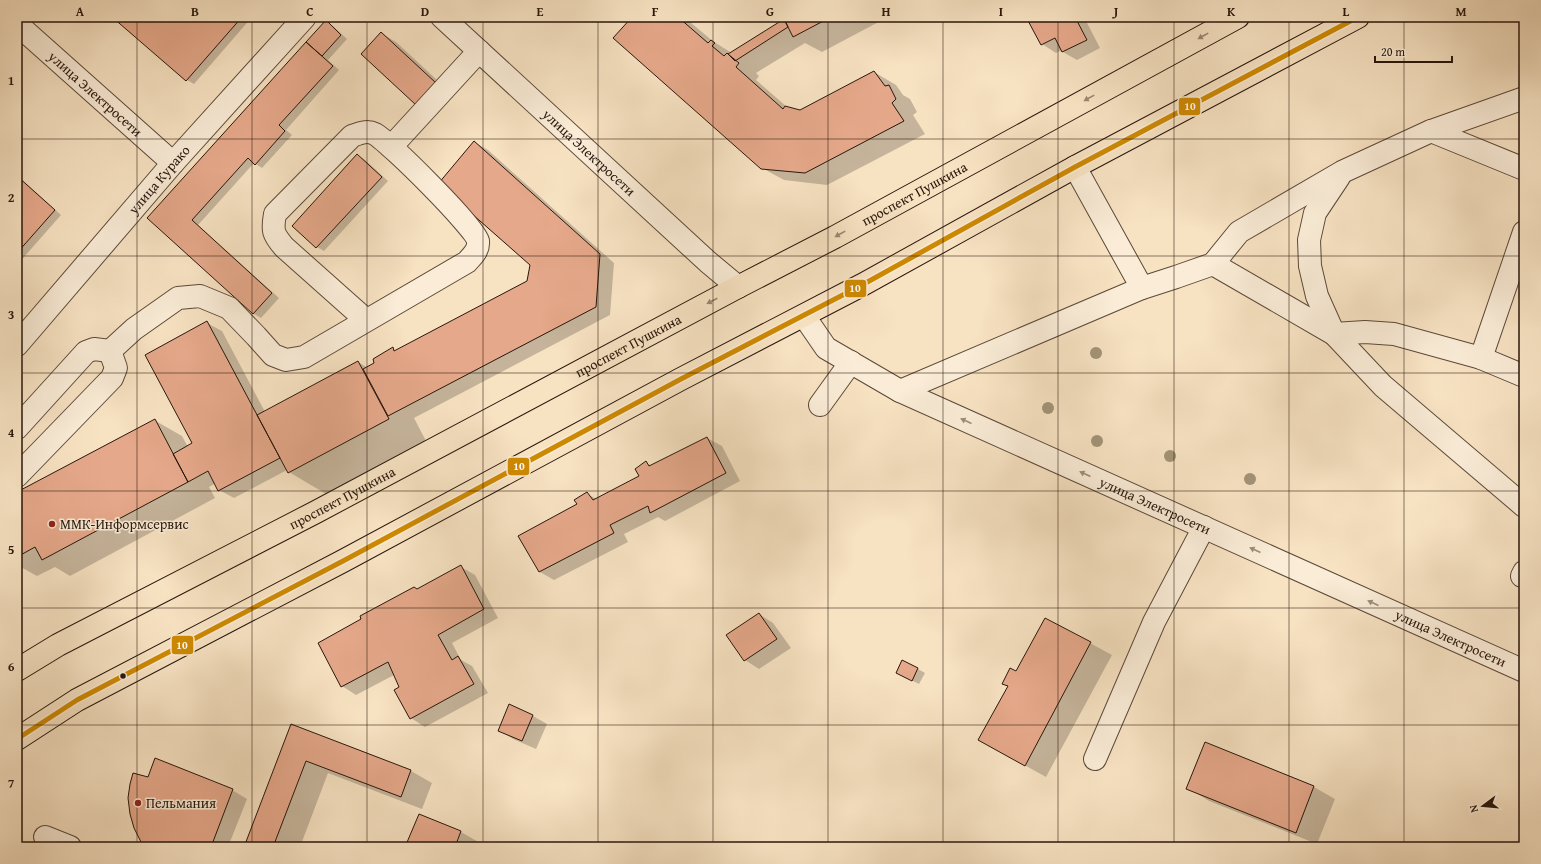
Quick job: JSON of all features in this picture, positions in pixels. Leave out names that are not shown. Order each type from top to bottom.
[{"type":"main road","name":"проспект Пушкина","points":[[17,670],[58,645],[316,512],[738,287],[835,237],[1238,17]]},
{"type":"main road","points":[[17,739],[77,700],[343,561],[681,379],[804,316],[1075,167],[1358,17]]},
{"type":"street","name":"улица Курако","points":[[17,345],[173,163],[305,17]]},
{"type":"street","name":"улица Электросети","points":[[442,17],[702,257],[738,287]]},
{"type":"street","name":"улица Электросети","points":[[17,24],[173,163]]},
{"type":"street","points":[[391,146],[479,51]]},
{"type":"street","points":[[900,391],[1142,288],[1213,264],[1239,232],[1342,172],[1431,131],[1524,98]]},
{"type":"street","points":[[1431,131],[1524,169]]},
{"type":"street","points":[[17,428],[86,352],[94,349],[110,351],[134,329],[178,298],[200,296],[229,308],[273,355],[286,360],[304,357],[467,262],[477,251],[478,240],[470,228],[391,146],[374,134],[364,132],[352,136],[275,214],[273,226],[275,237],[284,247],[366,320]]},
{"type":"street","points":[[1075,167],[1142,288]]},
{"type":"street","points":[[1334,334],[1317,296],[1310,266],[1309,240],[1315,213],[1342,172]]},
{"type":"street","points":[[1481,358],[1524,232]]},
{"type":"street","points":[[1213,264],[1334,334],[1383,386],[1524,506]]},
{"type":"street","name":"улица Электросети","points":[[804,316],[826,348],[900,391],[1524,671]]},
{"type":"street","points":[[1334,334],[1365,332],[1394,334],[1481,358],[1524,376]]},
{"type":"street","points":[[17,476],[112,378],[116,368],[110,351]]},
{"type":"street","points":[[820,405],[851,362]]},
{"type":"street","points":[[1095,759],[1154,622],[1204,527]]},
{"type":"street","points":[[45,837],[70,847]]},
{"type":"building","points":[[112,17],[170,17],[174,20],[176,17],[242,17],[186,81]]},
{"type":"building","points":[[632,17],[678,17],[708,43],[711,40],[715,43],[712,46],[724,56],[727,53],[739,63],[736,67],[783,109],[785,106],[800,110],[874,71],[885,86],[889,85],[896,99],[892,103],[904,121],[805,173],[761,169],[613,38]]},
{"type":"building","points":[[783,17],[831,17],[793,37]]},
{"type":"building","points":[[1026,17],[1075,17],[1087,40],[1062,52],[1055,38],[1041,45]]},
{"type":"building","points":[[784,19],[788,27],[735,61],[728,54]]},
{"type":"building","points":[[326,20],[341,35],[322,56],[306,42]]},
{"type":"building","points":[[381,32],[436,83],[416,105],[361,54]]},
{"type":"building","points":[[306,42],[333,66],[279,125],[285,131],[255,165],[248,158],[192,220],[272,293],[253,314],[147,218]]},
{"type":"building","points":[[474,141],[600,254],[596,307],[388,416],[363,369],[374,363],[373,359],[393,347],[394,351],[527,281],[530,265],[438,184]]},
{"type":"building","points":[[357,154],[382,177],[316,248],[292,226]]},
{"type":"building","points":[[17,176],[55,210],[17,253]]},
{"type":"building","points":[[207,321],[280,458],[218,491],[208,471],[188,482],[173,454],[192,443],[145,355]]},
{"type":"building","points":[[358,361],[389,419],[288,473],[257,415]]},
{"type":"building","points":[[155,419],[188,482],[42,560],[35,547],[17,557],[17,528],[22,525],[17,515],[17,492]]},
{"type":"building","points":[[707,437],[726,473],[650,513],[648,506],[610,525],[614,533],[539,572],[518,536],[577,504],[574,500],[587,492],[593,500],[639,476],[635,469],[646,461],[649,466]]},
{"type":"building","points":[[461,565],[484,609],[438,635],[452,660],[458,656],[474,684],[410,719],[394,690],[399,687],[388,662],[341,687],[318,643],[361,619],[360,616],[414,587],[417,589]]},
{"type":"building","points":[[759,613],[777,639],[744,661],[726,635]]},
{"type":"building","points":[[1045,618],[1091,642],[1025,766],[978,740],[1008,686],[1002,684],[1010,668],[1016,671]]},
{"type":"building","points":[[902,660],[918,668],[912,681],[896,673]]},
{"type":"building","points":[[509,704],[533,715],[522,741],[498,731]]},
{"type":"building","points":[[291,724],[411,770],[401,797],[306,761],[273,847],[244,847]]},
{"type":"building","points":[[1205,742],[1314,786],[1296,833],[1186,789]]},
{"type":"building","points":[[155,758],[233,789],[211,847],[144,847],[134,828],[128,798],[133,773],[148,777]]},
{"type":"building","points":[[419,814],[461,831],[455,847],[405,847]]},
{"type":"transit line","name":"10","points":[[17,739],[77,700],[343,561],[681,379],[862,285],[1075,167],[1358,17]]},
{"type":"place","name":"ММК-Информсервис","points":[[52,524]]},
{"type":"place","name":"Пельмания","points":[[138,803]]}]
